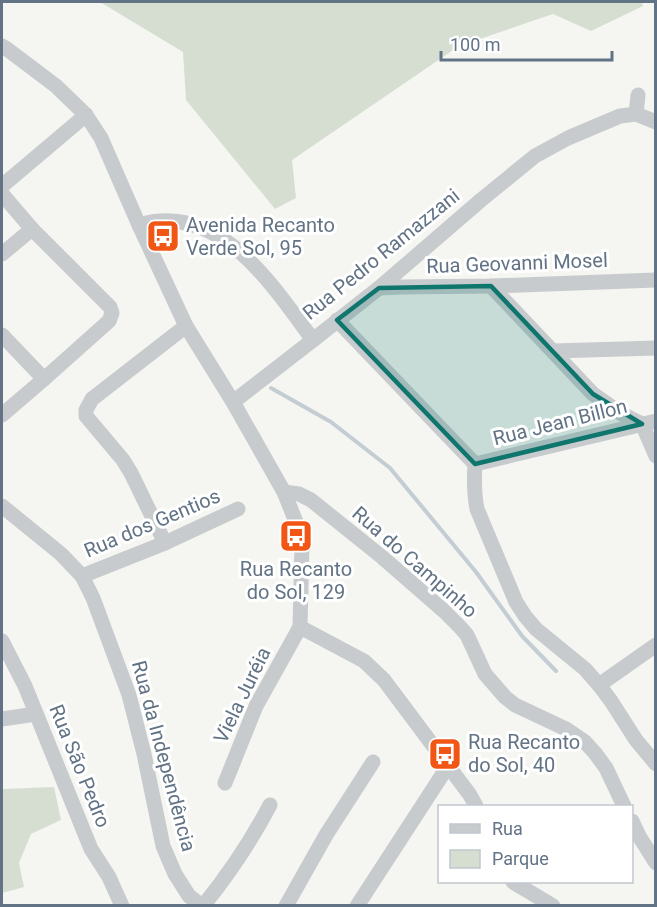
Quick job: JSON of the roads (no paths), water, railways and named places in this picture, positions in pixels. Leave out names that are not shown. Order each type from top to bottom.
[{"type":"street","points":[[3,49],[56,86],[86,115],[101,138],[186,326],[233,402],[284,492],[302,544],[300,627],[364,661],[384,680],[470,795],[475,805]]},
{"type":"street","points":[[638,95],[636,114],[656,122]]},
{"type":"street","name":"Rua Pedro Ramazzani","points":[[139,225],[168,220],[202,227],[225,239],[263,274],[313,340],[379,288],[536,156],[601,123],[620,116],[636,114]]},
{"type":"street","points":[[2,186],[86,115]]},
{"type":"street","points":[[2,194],[32,229],[110,307],[112,313],[109,321],[2,415]]},
{"type":"street","points":[[2,254],[32,229]]},
{"type":"street","name":"Rua Geovanni Mosel","points":[[379,288],[656,280]]},
{"type":"street","points":[[491,286],[593,394],[620,413],[649,422],[656,456]]},
{"type":"street","points":[[337,320],[475,464],[474,494],[477,509],[516,602],[536,628],[585,669],[599,685],[636,740],[656,764]]},
{"type":"street","points":[[165,543],[131,473],[86,416],[86,410],[92,399],[186,326]]},
{"type":"street","points":[[2,335],[44,379]]},
{"type":"street","points":[[233,402],[313,340]]},
{"type":"street","points":[[553,351],[656,348]]},
{"type":"street","name":"Rua Jean Billon","points":[[475,464],[649,422]]},
{"type":"street","name":"Rua do Campinho","points":[[284,492],[299,494],[311,500],[444,611],[467,635],[485,674],[505,697],[515,705],[566,729],[585,742],[606,768],[623,805]]},
{"type":"street","name":"Rua da Independência","points":[[2,506],[61,554],[82,576],[101,617],[129,695],[164,846],[175,874],[189,896],[202,906]]},
{"type":"street","name":"Rua dos Gentios","points":[[82,576],[165,543],[238,509]]},
{"type":"street","name":"Viela Juréia","points":[[225,783],[256,705],[300,627]]},
{"type":"street","name":"Rua São Pedro","points":[[2,641],[25,686],[91,849],[110,877],[122,906]]},
{"type":"street","points":[[599,685],[656,645]]},
{"type":"street","points":[[2,719],[36,714]]},
{"type":"street","points":[[286,906],[326,835],[373,762]]},
{"type":"street","points":[[357,906],[448,766]]},
{"type":"street","points":[[202,906],[245,850],[270,805]]},
{"type":"street","points":[[633,823],[656,862]]},
{"type":"street","points":[[515,883],[553,906]]},
{"type":"waterway","points":[[271,388],[331,422],[390,468],[476,572],[522,636],[556,671]]},
{"type":"place","name":"Avenida Recanto Verde Sol, 95","points":[[163,236]]},
{"type":"place","name":"Rua Recanto do Sol, 129","points":[[296,536]]},
{"type":"place","name":"Rua Recanto do Sol, 40","points":[[445,754]]}]
